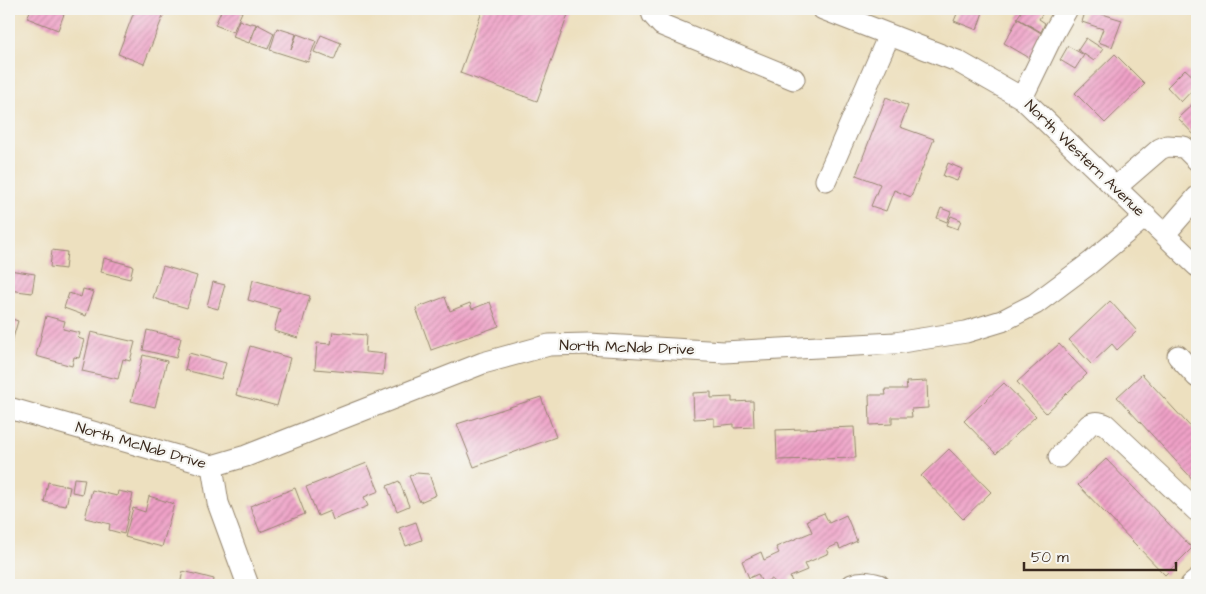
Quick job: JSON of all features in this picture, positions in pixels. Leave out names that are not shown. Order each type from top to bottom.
[{"type":"street","points":[[651,9],[662,25],[794,79]]},
{"type":"street","name":"North Western Avenue","points":[[823,9],[957,61],[1022,98],[1197,266]]},
{"type":"street","points":[[1022,98],[1054,32],[1068,9]]},
{"type":"street","points":[[826,180],[888,35]]},
{"type":"street","points":[[1116,187],[1148,158],[1166,146],[1184,147],[1197,160]]},
{"type":"street","points":[[1165,234],[1197,198]]},
{"type":"street","name":"North McNab Drive","points":[[9,408],[212,466],[246,456],[483,362],[549,345],[588,344],[724,352],[895,343],[966,332],[1002,321],[1035,304],[1090,263],[1146,216]]},
{"type":"street","points":[[1178,356],[1197,377]]},
{"type":"street","points":[[1059,457],[1092,422],[1101,422],[1197,511]]},
{"type":"street","points":[[212,466],[218,503],[248,585]]},
{"type":"street","points":[[1191,585],[1197,580]]},
{"type":"street","points":[[852,585],[868,582],[879,585]]},
{"type":"building","points":[[31,9],[66,9],[58,30],[27,18]]},
{"type":"building","points":[[135,9],[166,9],[144,64],[118,54]]},
{"type":"building","points":[[222,9],[235,9],[242,12],[233,32],[215,25]]},
{"type":"building","points":[[483,9],[570,9],[537,101],[460,73]]},
{"type":"building","points":[[959,9],[984,9],[977,30],[954,21]]},
{"type":"building","points":[[1023,9],[1041,9],[1044,11],[1039,19],[1045,23],[1041,32],[1017,18]]},
{"type":"building","points":[[1086,9],[1122,20],[1112,47],[1098,42],[1103,29],[1082,22]]},
{"type":"building","points":[[1018,19],[1046,36],[1033,60],[1004,43]]},
{"type":"building","points":[[239,20],[256,24],[249,43],[233,37]]},
{"type":"building","points":[[257,24],[274,33],[268,49],[250,43]]},
{"type":"building","points":[[277,28],[296,34],[291,50],[297,34],[316,41],[308,62],[270,50]]},
{"type":"building","points":[[321,35],[341,43],[334,60],[314,52]]},
{"type":"building","points":[[1086,38],[1103,49],[1094,61],[1078,50]]},
{"type":"building","points":[[1068,46],[1084,55],[1075,69],[1060,60]]},
{"type":"building","points":[[1115,54],[1145,84],[1105,123],[1075,93]]},
{"type":"building","points":[[1185,69],[1197,80],[1197,85],[1181,102],[1167,87]]},
{"type":"building","points":[[886,97],[908,106],[900,127],[934,139],[911,197],[894,190],[886,211],[871,206],[880,184],[856,175]]},
{"type":"building","points":[[1197,100],[1197,138],[1178,118]]},
{"type":"building","points":[[948,163],[962,169],[957,181],[943,176]]},
{"type":"building","points":[[941,208],[951,212],[947,222],[937,218]]},
{"type":"building","points":[[951,216],[961,220],[958,229],[947,225]]},
{"type":"building","points":[[52,250],[67,252],[65,269],[50,267]]},
{"type":"building","points":[[104,258],[133,266],[130,279],[101,272]]},
{"type":"building","points":[[163,266],[197,276],[187,308],[153,298]]},
{"type":"building","points":[[9,270],[35,274],[32,293],[9,290]]},
{"type":"building","points":[[253,280],[310,296],[298,338],[274,331],[280,309],[248,300]]},
{"type":"building","points":[[213,282],[225,285],[218,309],[207,306]]},
{"type":"building","points":[[83,289],[94,292],[86,316],[64,308],[69,293],[81,297]]},
{"type":"building","points":[[445,297],[450,311],[470,303],[472,309],[490,302],[499,326],[431,350],[416,308]]},
{"type":"building","points":[[1110,301],[1137,331],[1117,350],[1112,344],[1091,364],[1069,340]]},
{"type":"building","points":[[46,316],[65,321],[63,329],[80,333],[78,338],[84,340],[79,358],[74,357],[72,366],[36,356]]},
{"type":"building","points":[[9,318],[18,321],[9,352]]},
{"type":"building","points":[[147,330],[181,338],[176,358],[143,350]]},
{"type":"building","points":[[91,332],[135,342],[130,361],[123,359],[118,379],[82,371]]},
{"type":"building","points":[[333,332],[366,335],[365,352],[385,354],[383,375],[315,369],[317,343],[331,344]]},
{"type":"building","points":[[1059,344],[1087,374],[1046,413],[1017,382]]},
{"type":"building","points":[[250,346],[290,358],[277,406],[236,395]]},
{"type":"building","points":[[189,353],[226,363],[221,379],[185,370]]},
{"type":"building","points":[[143,355],[167,361],[155,407],[131,401]]},
{"type":"building","points":[[1142,374],[1197,434],[1197,484],[1117,397]]},
{"type":"building","points":[[927,381],[928,408],[911,409],[912,417],[892,417],[892,424],[870,425],[869,395],[886,395],[885,389],[907,389],[906,382]]},
{"type":"building","points":[[1004,383],[1036,416],[996,454],[964,421]]},
{"type":"building","points":[[711,392],[711,398],[732,397],[732,402],[753,401],[754,427],[734,428],[734,424],[714,426],[714,418],[694,419],[693,393]]},
{"type":"building","points":[[541,397],[556,437],[474,467],[457,424]]},
{"type":"building","points":[[854,427],[856,458],[777,460],[776,430]]},
{"type":"building","points":[[949,449],[991,492],[963,519],[921,476]]},
{"type":"building","points":[[1106,459],[1192,548],[1165,575],[1078,485]]},
{"type":"building","points":[[367,463],[379,491],[364,497],[368,506],[333,520],[330,511],[318,516],[306,487]]},
{"type":"building","points":[[416,473],[429,474],[436,495],[420,502],[409,476]]},
{"type":"building","points":[[74,478],[85,479],[82,494],[72,492]]},
{"type":"building","points":[[399,481],[409,506],[397,511],[387,486]]},
{"type":"building","points":[[48,482],[70,487],[66,506],[44,502]]},
{"type":"building","points":[[295,488],[305,514],[260,532],[250,506]]},
{"type":"building","points":[[92,490],[117,496],[118,491],[133,494],[124,534],[109,530],[110,524],[85,518]]},
{"type":"building","points":[[149,496],[174,504],[162,547],[125,537],[133,508],[145,512]]},
{"type":"building","points":[[824,513],[829,523],[846,515],[857,541],[840,549],[838,544],[827,549],[829,553],[804,564],[807,570],[790,577],[792,582],[784,585],[775,585],[772,579],[762,583],[758,574],[749,578],[742,561],[761,552],[764,560],[779,553],[776,547],[812,532],[807,520]]},
{"type":"building","points":[[416,522],[422,540],[406,546],[399,528]]},
{"type":"building","points":[[183,571],[214,579],[213,585],[180,585]]}]
